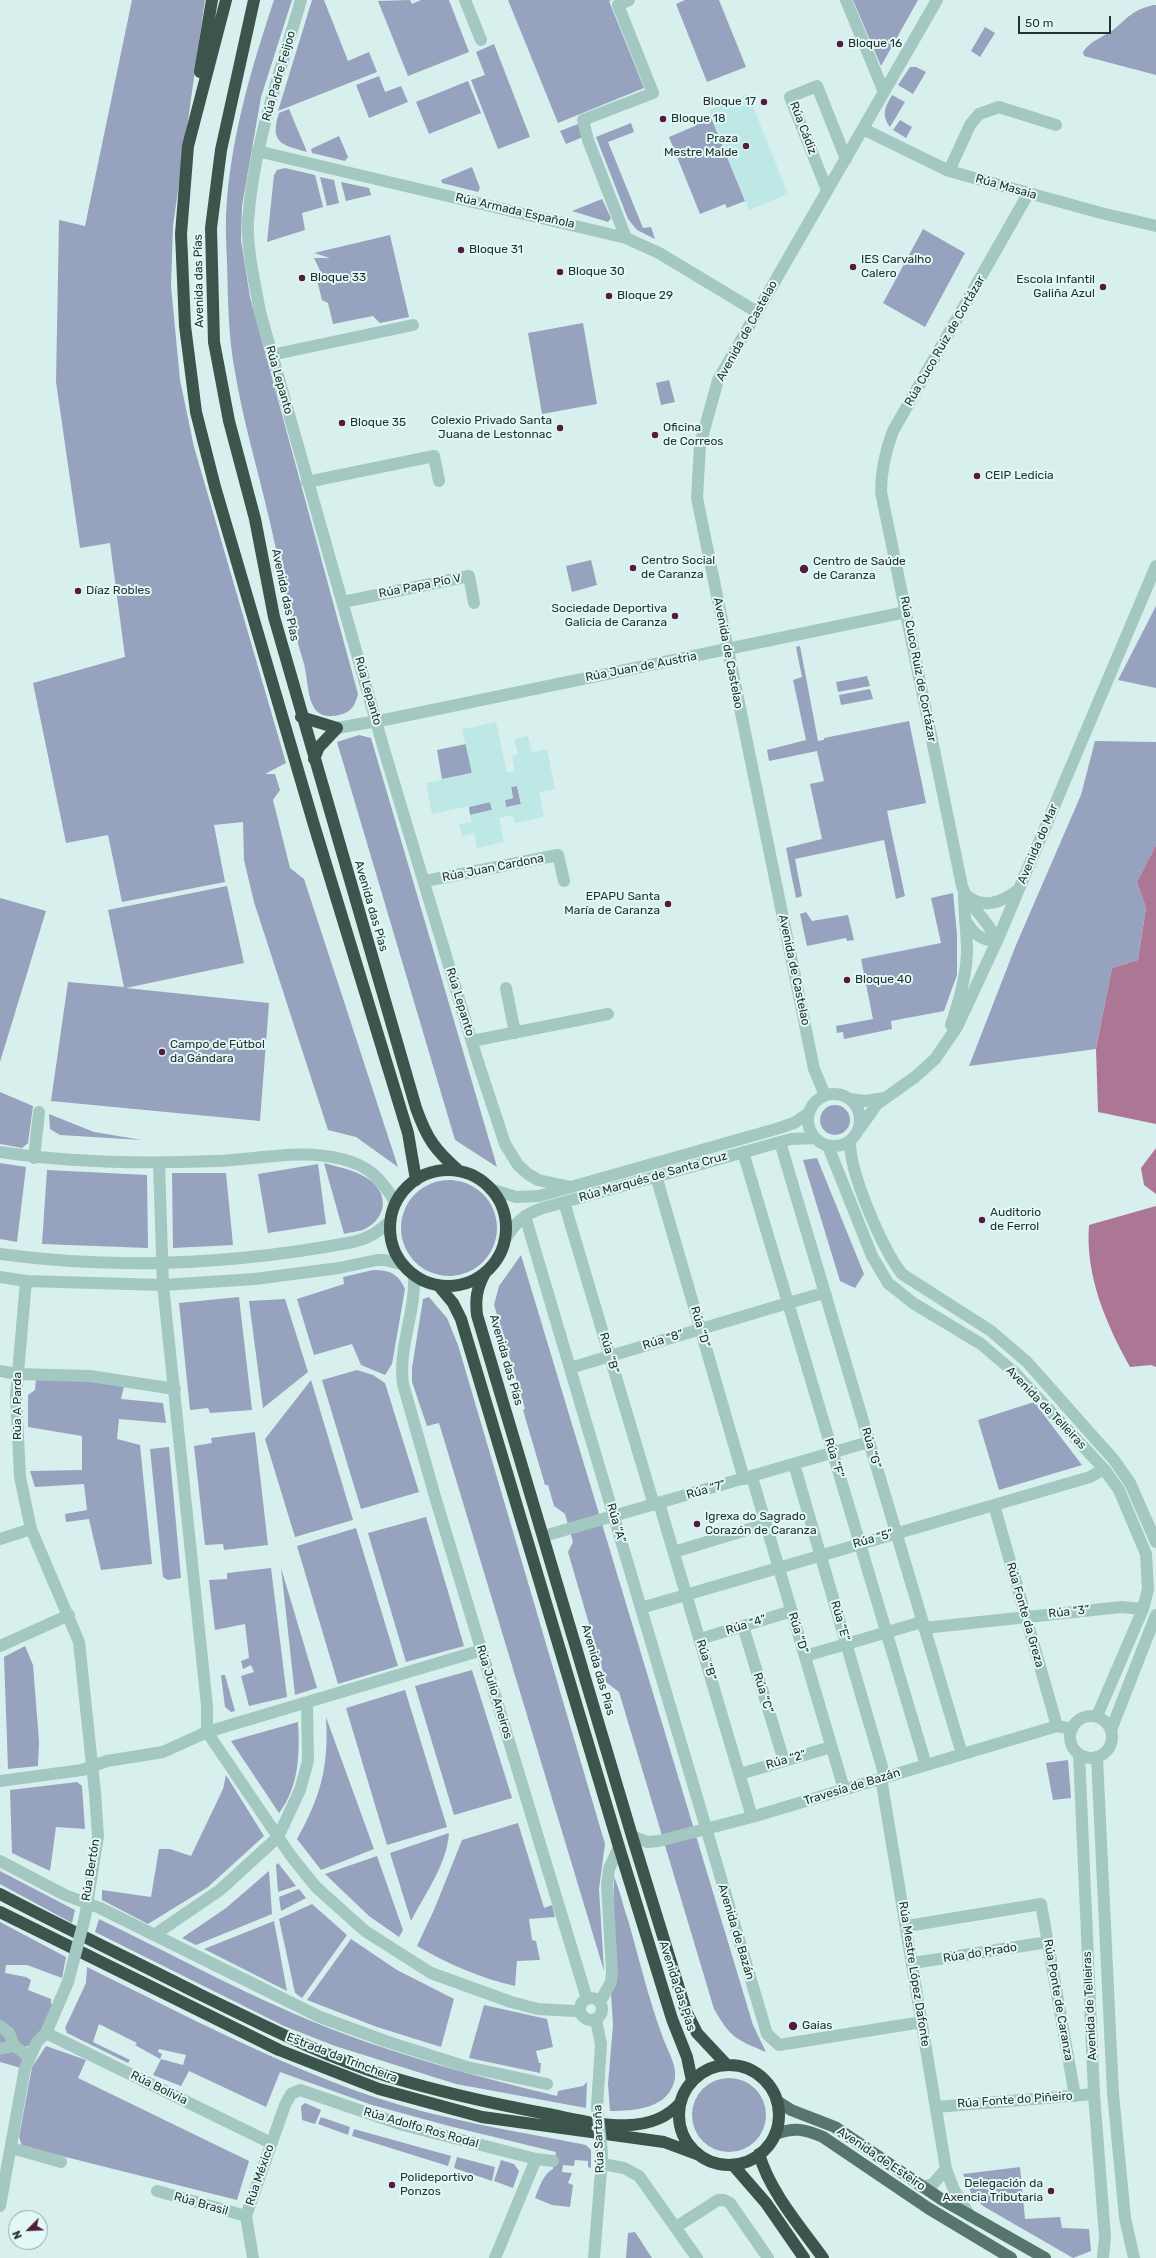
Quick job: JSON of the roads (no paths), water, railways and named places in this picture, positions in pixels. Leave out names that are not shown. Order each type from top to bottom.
[{"type":"highway","points":[[188,146],[212,0]]},
{"type":"highway","name":"Avenida das Pías","points":[[226,0],[188,146],[181,234],[185,326],[196,412],[227,529],[314,825],[408,1133],[416,1180]]},
{"type":"highway","name":"Avenida das Pías","points":[[254,0],[221,150],[211,228],[214,342],[229,421],[255,519],[274,617],[301,717],[416,1108],[425,1133],[438,1153],[459,1171]]},
{"type":"highway","points":[[301,717],[337,728],[322,743],[314,759]]},
{"type":"highway","points":[[437,1171],[459,1171],[471,1175],[490,1189],[498,1199],[506,1226],[504,1241],[495,1262],[485,1272],[462,1284],[438,1285],[426,1282],[414,1275],[404,1266],[393,1244],[391,1220],[396,1202],[402,1193],[416,1180],[437,1171]]},
{"type":"highway","name":"Avenida das Pías","points":[[485,1272],[477,1287],[476,1302],[478,1315],[632,1836],[686,2011],[697,2033],[726,2064]]},
{"type":"highway","name":"Avenida das Pías","points":[[438,1285],[453,1303],[461,1320],[619,1847],[672,2019],[687,2057],[692,2081]]},
{"type":"highway","name":"Estrada da Trincheira","points":[[0,1894],[288,2038],[386,2076],[485,2102],[604,2124],[636,2124],[652,2121],[664,2117],[680,2102]]},
{"type":"highway","name":"Estrada da Trincheira","points":[[0,1912],[279,2050],[379,2089],[482,2117],[664,2142],[699,2155]]},
{"type":"highway","points":[[726,2064],[751,2071],[763,2080],[777,2101],[779,2117],[774,2134],[759,2154],[733,2165],[711,2162],[699,2155],[688,2144],[682,2131],[679,2117],[680,2102],[692,2081],[702,2072],[726,2064]]},
{"type":"highway","points":[[759,2154],[768,2178],[823,2258]]},
{"type":"highway","points":[[733,2165],[766,2203],[804,2258]]},
{"type":"main road","name":"Avenida de Esteiro","points":[[777,2101],[791,2110],[835,2127],[922,2187],[1045,2258]]},
{"type":"main road","name":"Avenida de Esteiro","points":[[774,2134],[794,2128],[806,2130],[823,2137],[994,2254],[1011,2258]]},
{"type":"street","name":"Rúa Padre Feijoo","points":[[257,151],[301,0]]},
{"type":"street","points":[[465,0],[481,40]]},
{"type":"street","points":[[626,238],[588,140],[583,120],[653,93],[618,5],[629,0]]},
{"type":"street","points":[[846,0],[884,92]]},
{"type":"street","name":"Avenida de Castelao","points":[[825,1095],[814,1069],[727,649],[697,498],[697,472],[704,424],[718,380],[937,0]]},
{"type":"street","name":"Rúa Cádiz","points":[[827,190],[790,97],[817,86],[846,159]]},
{"type":"street","points":[[949,171],[970,125],[979,114],[999,107],[1056,125]]},
{"type":"street","name":"Rúa Masaia","points":[[863,129],[949,171],[1028,194],[1156,226]]},
{"type":"street","name":"Rúa Armada Española","points":[[257,151],[626,238],[659,252],[757,312]]},
{"type":"street","name":"Rúa Lepanto","points":[[257,151],[248,223],[251,263],[260,312],[376,721],[472,1041],[510,1155],[518,1166],[538,1180],[571,1187]]},
{"type":"street","name":"Rúa Cuco Ruiz de Cortázar","points":[[964,893],[881,492],[881,472],[885,451],[893,431],[1028,194]]},
{"type":"street","points":[[272,355],[413,325]]},
{"type":"street","points":[[307,482],[434,456],[439,481]]},
{"type":"street","name":"Avenida do Mar","points":[[860,1128],[867,1116],[885,1098],[915,1077],[942,1051],[965,1012],[997,941],[1156,566]]},
{"type":"street","name":"Rúa Papa Pío V","points":[[343,602],[469,576],[474,603]]},
{"type":"street","name":"Rúa Juan de Austria","points":[[337,728],[906,612]]},
{"type":"street","name":"Rúa Juan Cardona","points":[[425,881],[558,855],[564,881]]},
{"type":"street","points":[[964,893],[978,903],[988,904],[1008,897],[1018,890]]},
{"type":"street","points":[[942,1051],[960,999],[965,976],[967,954],[964,893]]},
{"type":"street","points":[[964,893],[975,910],[990,927],[997,941],[986,941],[977,937],[965,920]]},
{"type":"street","points":[[506,988],[515,1033]]},
{"type":"street","points":[[472,1041],[608,1014]]},
{"type":"street","points":[[838,1094],[851,1099],[860,1112],[860,1128],[850,1142],[839,1146],[828,1146],[815,1138],[809,1127],[809,1113],[815,1102],[825,1095],[838,1094]]},
{"type":"street","name":"Avenida do Mar","points":[[851,1099],[864,1101],[885,1098]]},
{"type":"street","points":[[34,1158],[39,1112]]},
{"type":"street","name":"Rúa Marqués de Santa Cruz","points":[[490,1189],[507,1195],[526,1197],[571,1187],[776,1130],[794,1123],[809,1113]]},
{"type":"street","name":"Rúa Marqués de Santa Cruz","points":[[504,1241],[512,1227],[525,1216],[536,1210],[798,1137],[815,1138]]},
{"type":"street","name":"Rúa “G”","points":[[780,1142],[962,1754]]},
{"type":"street","name":"Avenida de Telleiras","points":[[850,1142],[851,1159],[855,1173],[887,1250],[902,1274],[991,1331],[1027,1362],[1114,1460],[1130,1483],[1156,1542]]},
{"type":"street","name":"Avenida de Telleiras","points":[[828,1146],[872,1256],[888,1283],[913,1303],[981,1344],[1015,1373],[1104,1469],[1118,1490],[1146,1554],[1148,1589],[1143,1609],[1097,1716]]},
{"type":"street","points":[[0,1152],[34,1158],[159,1163],[223,1161],[299,1154],[325,1155],[343,1159],[369,1170],[386,1185],[396,1202]]},
{"type":"street","name":"Rúa “F”","points":[[743,1152],[926,1765]]},
{"type":"street","points":[[159,1163],[163,1285],[207,1706],[207,1732],[278,1837],[308,1876],[340,1910],[365,1931],[431,1973],[511,2002],[538,2009],[574,2012],[580,2010]]},
{"type":"street","name":"Rúa “D”","points":[[656,1176],[700,1329],[748,1478],[766,1524],[844,1789]]},
{"type":"street","name":"Rúa “B”","points":[[564,1202],[610,1356],[657,1504],[674,1552],[752,1816]]},
{"type":"street","name":"Rúa “A”","points":[[525,1216],[706,1830]]},
{"type":"street","points":[[0,1254],[28,1258],[162,1263],[252,1257],[353,1242],[369,1238],[380,1231],[391,1220]]},
{"type":"street","points":[[0,1277],[26,1281],[163,1285],[255,1279],[339,1268],[377,1260],[385,1260],[404,1266]]},
{"type":"street","name":"Rúa Julio Aneiros","points":[[414,1275],[414,1299],[401,1370],[403,1384],[587,1999]]},
{"type":"street","name":"Rúa A Parda","points":[[26,1281],[16,1396],[20,1477],[32,1529]]},
{"type":"street","name":"Rúa “8”","points":[[570,1368],[788,1303],[820,1294],[826,1295]]},
{"type":"street","points":[[0,1371],[17,1374],[90,1376],[174,1389]]},
{"type":"street","name":"Rúa “7”","points":[[544,1536],[869,1442]]},
{"type":"street","name":"Rúa “E”","points":[[794,1464],[847,1643],[883,1778]]},
{"type":"street","name":"Rúa “5”","points":[[641,1608],[896,1532],[1090,1477],[1104,1469]]},
{"type":"street","name":"Rúa Fonte da Greza","points":[[994,1505],[1057,1726]]},
{"type":"street","points":[[674,1552],[766,1524]]},
{"type":"street","points":[[0,1539],[32,1529]]},
{"type":"street","name":"Rúa Bertón","points":[[0,2206],[12,2148],[25,2068],[29,2056],[46,2033],[68,1982],[85,1917],[86,1902],[98,1836],[79,1642],[32,1529]]},
{"type":"street","name":"Rúa “3”","points":[[805,1656],[886,1632],[923,1625],[1025,1617],[1120,1607],[1143,1609]]},
{"type":"street","name":"Rúa “4”","points":[[700,1639],[792,1611]]},
{"type":"street","points":[[0,1646],[69,1615]]},
{"type":"street","points":[[1111,1730],[1156,1615]]},
{"type":"street","name":"Rúa “C”","points":[[743,1626],[784,1761]]},
{"type":"street","points":[[0,1781],[82,1770],[107,1761],[163,1752],[207,1732],[482,1650]]},
{"type":"street","points":[[154,1935],[220,1890],[278,1837],[300,1790],[308,1761],[306,1703]]},
{"type":"street","points":[[1097,1716],[1108,1724],[1111,1730],[1112,1737],[1108,1750],[1097,1757],[1084,1756],[1079,1754],[1071,1743],[1072,1729],[1075,1724],[1085,1717],[1097,1716]]},
{"type":"street","name":"Travesía de Bazán","points":[[632,1836],[654,1842],[706,1830],[1057,1726],[1072,1729]]},
{"type":"street","name":"Rúa “2”","points":[[740,1774],[831,1747]]},
{"type":"street","name":"Avenida de Telleiras","points":[[1079,1754],[1094,2094],[1105,2237],[1103,2258]]},
{"type":"street","name":"Avenida de Telleiras","points":[[1097,1757],[1113,2093],[1124,2218],[1134,2258]]},
{"type":"street","name":"Rúa Mestre López Dafonte","points":[[883,1778],[946,2169],[954,2190],[970,2216]]},
{"type":"street","name":"Avenida de Bazán","points":[[706,1830],[767,2034],[780,2045],[922,2022]]},
{"type":"street","points":[[600,2002],[594,1998],[587,1999],[582,2003],[580,2010],[585,2018],[596,2020],[602,2013],[600,2002],[611,1982],[612,1972],[607,1885],[609,1869],[619,1847]]},
{"type":"street","points":[[0,1861],[65,1895],[86,1902],[320,2017],[388,2042],[468,2067],[547,2084]]},
{"type":"street","name":"Rúa Ponte de Caranza","points":[[907,1926],[1041,1904],[1075,2096]]},
{"type":"street","name":"Rúa do Prado","points":[[913,1964],[1048,1942]]},
{"type":"street","name":"Rúa Sartaña","points":[[594,2258],[602,2158],[597,2106],[601,2044],[596,2020]]},
{"type":"street","points":[[0,2026],[8,2033],[14,2046],[29,2056]]},
{"type":"street","name":"Rúa Bolivia","points":[[46,2033],[271,2144]]},
{"type":"street","points":[[0,2049],[14,2046]]},
{"type":"street","name":"Rúa Adolfo Ros Rodal","points":[[291,2094],[300,2090],[403,2125],[536,2159],[553,2161]]},
{"type":"street","name":"Rúa México","points":[[253,2258],[246,2216],[285,2105],[291,2094]]},
{"type":"street","name":"Rúa Fonte do Piñeiro","points":[[936,2107],[1094,2094]]},
{"type":"street","points":[[12,2148],[60,2162]]},
{"type":"street","points":[[602,2158],[639,2176],[698,2258]]},
{"type":"street","points":[[495,2258],[536,2159]]},
{"type":"street","points":[[922,2187],[933,2184],[946,2169]]},
{"type":"street","name":"Rúa Brasil","points":[[157,2191],[246,2216]]},
{"type":"street","points":[[676,2227],[718,2200],[724,2200],[730,2204],[768,2258]]},
{"type":"place","name":"Bloque 16","points":[[840,44]]},
{"type":"place","name":"Bloque 17","points":[[764,102]]},
{"type":"place","name":"Bloque 18","points":[[663,119]]},
{"type":"place","name":"Praza Mestre Malde","points":[[746,146]]},
{"type":"place","name":"Bloque 31","points":[[461,250]]},
{"type":"place","name":"IES Carvalho Calero","points":[[853,267]]},
{"type":"place","name":"Bloque 30","points":[[560,272]]},
{"type":"place","name":"Bloque 33","points":[[302,278]]},
{"type":"place","name":"Escola Infantil Galiña Azul","points":[[1103,287]]},
{"type":"place","name":"Bloque 29","points":[[609,296]]},
{"type":"place","name":"Bloque 35","points":[[342,423]]},
{"type":"place","name":"Colexio Privado Santa Juana de Lestonnac","points":[[560,428]]},
{"type":"place","name":"Oficina de Correos","points":[[655,435]]},
{"type":"place","name":"CEIP Ledicia","points":[[977,476]]},
{"type":"place","name":"Centro Social de Caranza","points":[[633,568]]},
{"type":"place","name":"Centro de Saúde de Caranza","points":[[804,569]]},
{"type":"place","name":"Díaz Robles","points":[[78,591]]},
{"type":"place","name":"Sociedade Deportiva Galicia de Caranza","points":[[675,616]]},
{"type":"place","name":"EPAPU Santa María de Caranza","points":[[668,904]]},
{"type":"place","name":"Bloque 40","points":[[847,980]]},
{"type":"place","name":"Campo de Fútbol da Gándara","points":[[162,1052]]},
{"type":"place","name":"Auditorio de Ferrol","points":[[982,1220]]},
{"type":"place","name":"Igrexa do Sagrado Corazón de Caranza","points":[[697,1524]]},
{"type":"place","name":"Gaias","points":[[793,2026]]},
{"type":"place","name":"Polideportivo Ponzos","points":[[392,2185]]},
{"type":"place","name":"Delegación da Axencia Tributaria","points":[[1051,2191]]}]
